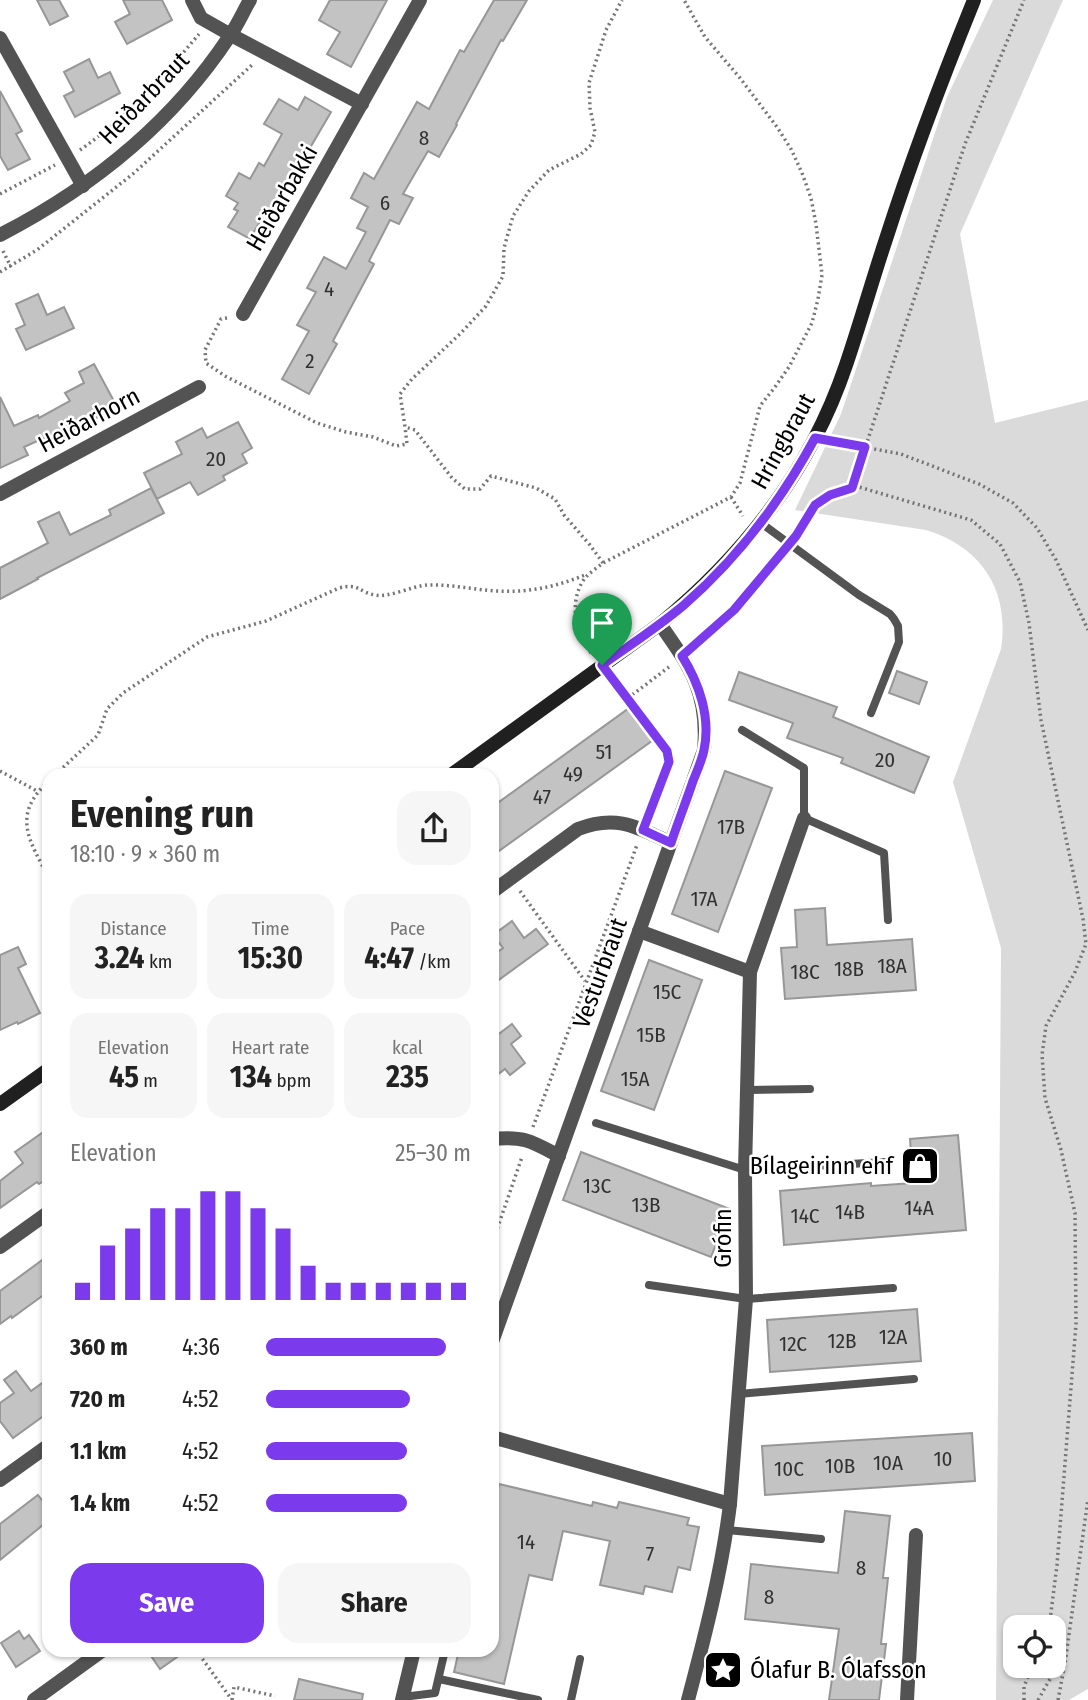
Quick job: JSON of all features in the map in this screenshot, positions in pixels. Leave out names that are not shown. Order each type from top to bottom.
[{"type":"main road","name":"Hringbraut","points":[[461,768],[660,624],[709,582],[761,523],[787,486],[832,403],[916,151],[974,0]]},
{"type":"main road","points":[[0,1104],[42,1074]]},
{"type":"street","points":[[191,0],[201,18],[362,104]]},
{"type":"street","name":"Heiðarbraut","points":[[0,235],[83,186],[127,151],[177,103],[204,72],[231,35],[250,0]]},
{"type":"street","name":"Heiðarbakki","points":[[243,314],[420,0]]},
{"type":"street","name":"Heiðarbraut","points":[[0,38],[83,186]]},
{"type":"street","name":"Heiðarhorn","points":[[0,494],[199,387]]},
{"type":"street","name":"Vesturbraut","points":[[499,1322],[704,750],[705,713],[701,694],[682,656],[660,624]]},
{"type":"street","name":"Grófin","points":[[688,1700],[727,1530],[730,1504],[746,1299],[745,1170],[750,972],[804,818]]},
{"type":"street","points":[[499,887],[578,829],[590,825],[626,823],[671,843]]},
{"type":"street","points":[[639,931],[750,972]]},
{"type":"street","points":[[499,1139],[528,1140],[558,1156]]},
{"type":"street","points":[[0,1247],[42,1217]]},
{"type":"street","points":[[499,1439],[730,1504]]},
{"type":"street","points":[[0,1480],[42,1450]]},
{"type":"street","points":[[907,1700],[916,1535]]},
{"type":"street","points":[[34,1700],[93,1657]]},
{"type":"street","points":[[403,1698],[412,1657]]},
{"type":"lane","points":[[761,523],[859,595],[890,614],[898,626],[899,642],[871,713]]},
{"type":"lane","name":"Grófin","points":[[743,730],[804,768],[804,818]]},
{"type":"lane","points":[[804,818],[884,853],[888,920]]},
{"type":"lane","points":[[747,1090],[810,1089]]},
{"type":"lane","points":[[596,1123],[745,1170],[885,1162]]},
{"type":"lane","points":[[649,1285],[746,1299],[893,1288]]},
{"type":"lane","points":[[739,1394],[914,1378]]},
{"type":"lane","points":[[727,1530],[821,1539]]},
{"type":"lane","points":[[403,1698],[435,1693],[444,1657]]},
{"type":"lane","points":[[571,1700],[580,1659]]},
{"type":"lane","points":[[439,1679],[538,1700]]},
{"type":"path","points":[[243,314],[222,319],[205,350],[206,363],[225,376],[317,423],[373,437],[396,446],[407,444],[400,394],[486,306],[503,276],[504,248],[513,216],[529,191],[550,170],[581,155],[591,145],[595,132],[588,97],[589,83],[606,30],[622,0]]},
{"type":"path","points":[[63,768],[98,736],[107,709],[123,694],[207,637],[265,621],[351,585],[376,596],[425,585],[499,591],[553,586],[588,574],[603,563],[731,497],[740,483],[760,406],[789,367],[812,323],[822,275],[811,198],[791,149],[740,78],[705,37],[684,0]]},
{"type":"path","points":[[852,488],[965,144],[1024,0]]},
{"type":"path","points":[[0,194],[68,159],[101,135],[157,83],[209,22]]},
{"type":"path","points":[[0,246],[11,267]]},
{"type":"path","points":[[405,426],[415,430],[452,478],[464,489],[480,489],[491,476],[536,488],[555,499],[564,515],[603,563]]},
{"type":"path","points":[[815,438],[901,454],[979,484],[1013,503],[1037,528],[1056,559],[1088,630]]},
{"type":"path","points":[[628,698],[682,656],[734,610],[789,543],[815,505],[830,495],[852,488],[859,487],[971,520],[1000,544],[1020,582],[1029,623],[1041,720],[1086,944],[1075,972],[1046,1026],[1042,1055],[1045,1098],[1061,1150],[1075,1213],[1076,1324],[1051,1615]]},
{"type":"path","points":[[499,1224],[669,762],[664,745],[587,648],[577,628],[579,590],[588,574]]},
{"type":"path","points":[[0,772],[37,791]]},
{"type":"path","points":[[42,786],[37,791],[26,820],[30,842],[42,864]]},
{"type":"path","points":[[510,878],[586,982]]},
{"type":"path","points":[[1066,1651],[1088,1499]]},
{"type":"path","points":[[201,1657],[232,1700],[234,1687],[275,1696]]},
{"type":"path","points":[[1024,1700],[1027,1678]]},
{"type":"path","points":[[1038,1700],[1051,1678]]},
{"type":"path","points":[[1058,1700],[1062,1678]]},
{"type":"shaded area","points":[[993,0],[1063,0],[960,234],[995,423],[1088,400],[1088,1689],[1069,1700],[996,1700],[1001,948],[953,782],[1001,649],[1001,608],[988,574],[977,560],[946,538],[926,530],[795,510],[841,414],[947,97]]},
{"type":"building","points":[[37,0],[59,0],[68,16],[50,25]]},
{"type":"building","points":[[123,0],[162,0],[172,20],[127,44],[115,22],[130,14]]},
{"type":"building","points":[[330,0],[387,0],[351,67],[327,54],[340,32],[319,20]]},
{"type":"building","points":[[494,0],[527,0],[503,41],[501,40],[439,157],[428,151],[403,194],[413,198],[399,224],[390,220],[369,261],[374,264],[333,341],[337,344],[309,394],[282,379],[309,331],[297,325],[316,292],[307,288],[324,257],[346,269],[366,232],[357,228],[368,207],[351,198],[364,173],[374,179],[417,102],[429,109],[460,50],[464,52]]},
{"type":"building","points":[[89,59],[98,78],[110,72],[120,93],[75,117],[64,96],[74,91],[64,72]]},
{"type":"building","points":[[0,91],[22,131],[16,134],[30,159],[8,170],[0,156]]},
{"type":"building","points":[[305,97],[331,112],[307,153],[304,151],[271,211],[267,209],[250,239],[228,227],[238,211],[234,209],[238,203],[226,196],[239,173],[250,179],[259,163],[264,166],[282,134],[264,124],[279,99],[298,110]]},
{"type":"building","points":[[38,294],[47,315],[64,307],[74,328],[26,350],[16,329],[25,325],[16,304]]},
{"type":"building","points":[[94,364],[115,403],[102,410],[104,414],[60,437],[57,432],[24,447],[28,455],[0,468],[0,397],[14,426],[38,415],[39,418],[70,401],[65,393],[84,383],[79,372]]},
{"type":"building","points":[[238,422],[252,448],[242,454],[247,463],[223,476],[225,480],[198,495],[190,482],[157,499],[144,473],[182,454],[176,442],[202,428],[207,438]]},
{"type":"building","points":[[151,488],[164,513],[0,599],[0,568],[48,543],[38,522],[59,512],[70,535],[111,515],[109,510]]},
{"type":"building","points":[[897,671],[927,682],[919,704],[889,693]]},
{"type":"building","points":[[739,672],[837,707],[833,717],[929,757],[914,793],[841,763],[843,758],[787,738],[793,723],[729,700]]},
{"type":"building","points":[[632,706],[656,738],[499,851],[499,802]]},
{"type":"building","points":[[725,771],[772,788],[718,932],[672,914]]},
{"type":"building","points":[[825,908],[827,945],[912,939],[916,990],[785,999],[781,948],[797,947],[795,910]]},
{"type":"building","points":[[512,921],[524,938],[536,929],[548,944],[499,980],[499,951],[503,948],[499,943],[499,931]]},
{"type":"building","points":[[18,947],[26,964],[18,968],[40,1013],[0,1030],[0,955]]},
{"type":"building","points":[[649,960],[702,980],[654,1110],[601,1091]]},
{"type":"building","points":[[512,1024],[521,1036],[511,1044],[525,1063],[510,1075],[505,1069],[499,1074],[499,1034]]},
{"type":"building","points":[[42,1133],[42,1182],[37,1182],[0,1208],[0,1181],[23,1163],[15,1152]]},
{"type":"building","points":[[958,1135],[966,1230],[784,1245],[780,1191],[871,1183],[871,1186],[913,1183],[910,1139]]},
{"type":"building","points":[[581,1152],[730,1209],[711,1257],[563,1200]]},
{"type":"building","points":[[42,1260],[42,1296],[0,1324],[0,1291]]},
{"type":"building","points":[[917,1309],[921,1361],[770,1372],[767,1320]]},
{"type":"building","points":[[16,1371],[31,1391],[42,1383],[42,1417],[13,1438],[0,1421],[0,1403],[14,1393],[4,1380]]},
{"type":"building","points":[[972,1433],[975,1481],[765,1495],[762,1446]]},
{"type":"building","points":[[499,1484],[592,1506],[593,1502],[617,1508],[619,1502],[689,1518],[687,1525],[699,1527],[690,1570],[678,1567],[672,1592],[645,1586],[643,1594],[600,1585],[610,1541],[563,1531],[552,1580],[529,1575],[504,1684],[454,1672],[457,1657],[499,1657]]},
{"type":"building","points":[[38,1495],[42,1500],[42,1526],[0,1560],[0,1524]]},
{"type":"building","points":[[845,1511],[890,1516],[883,1578],[888,1578],[881,1644],[886,1644],[879,1700],[829,1700],[839,1629],[745,1619],[751,1564],[838,1573]]},
{"type":"building","points":[[19,1631],[24,1639],[29,1635],[40,1651],[16,1667],[1,1643]]},
{"type":"building","points":[[152,1657],[177,1657],[160,1669]]},
{"type":"building","points":[[299,1679],[363,1694],[362,1700],[294,1700]]},
{"type":"place","name":"Bílageirinn ehf","points":[[920,1166]]},
{"type":"place","name":"Ólafur B. Ólafsson","points":[[723,1670]]},
{"type":"route","points":[[815,438],[865,447],[852,488],[830,495],[815,505],[796,536],[734,610],[682,656],[701,694],[706,732],[704,750],[671,843],[643,830],[669,762],[667,751],[602,665],[685,604],[732,558],[771,510],[815,438]]}]
